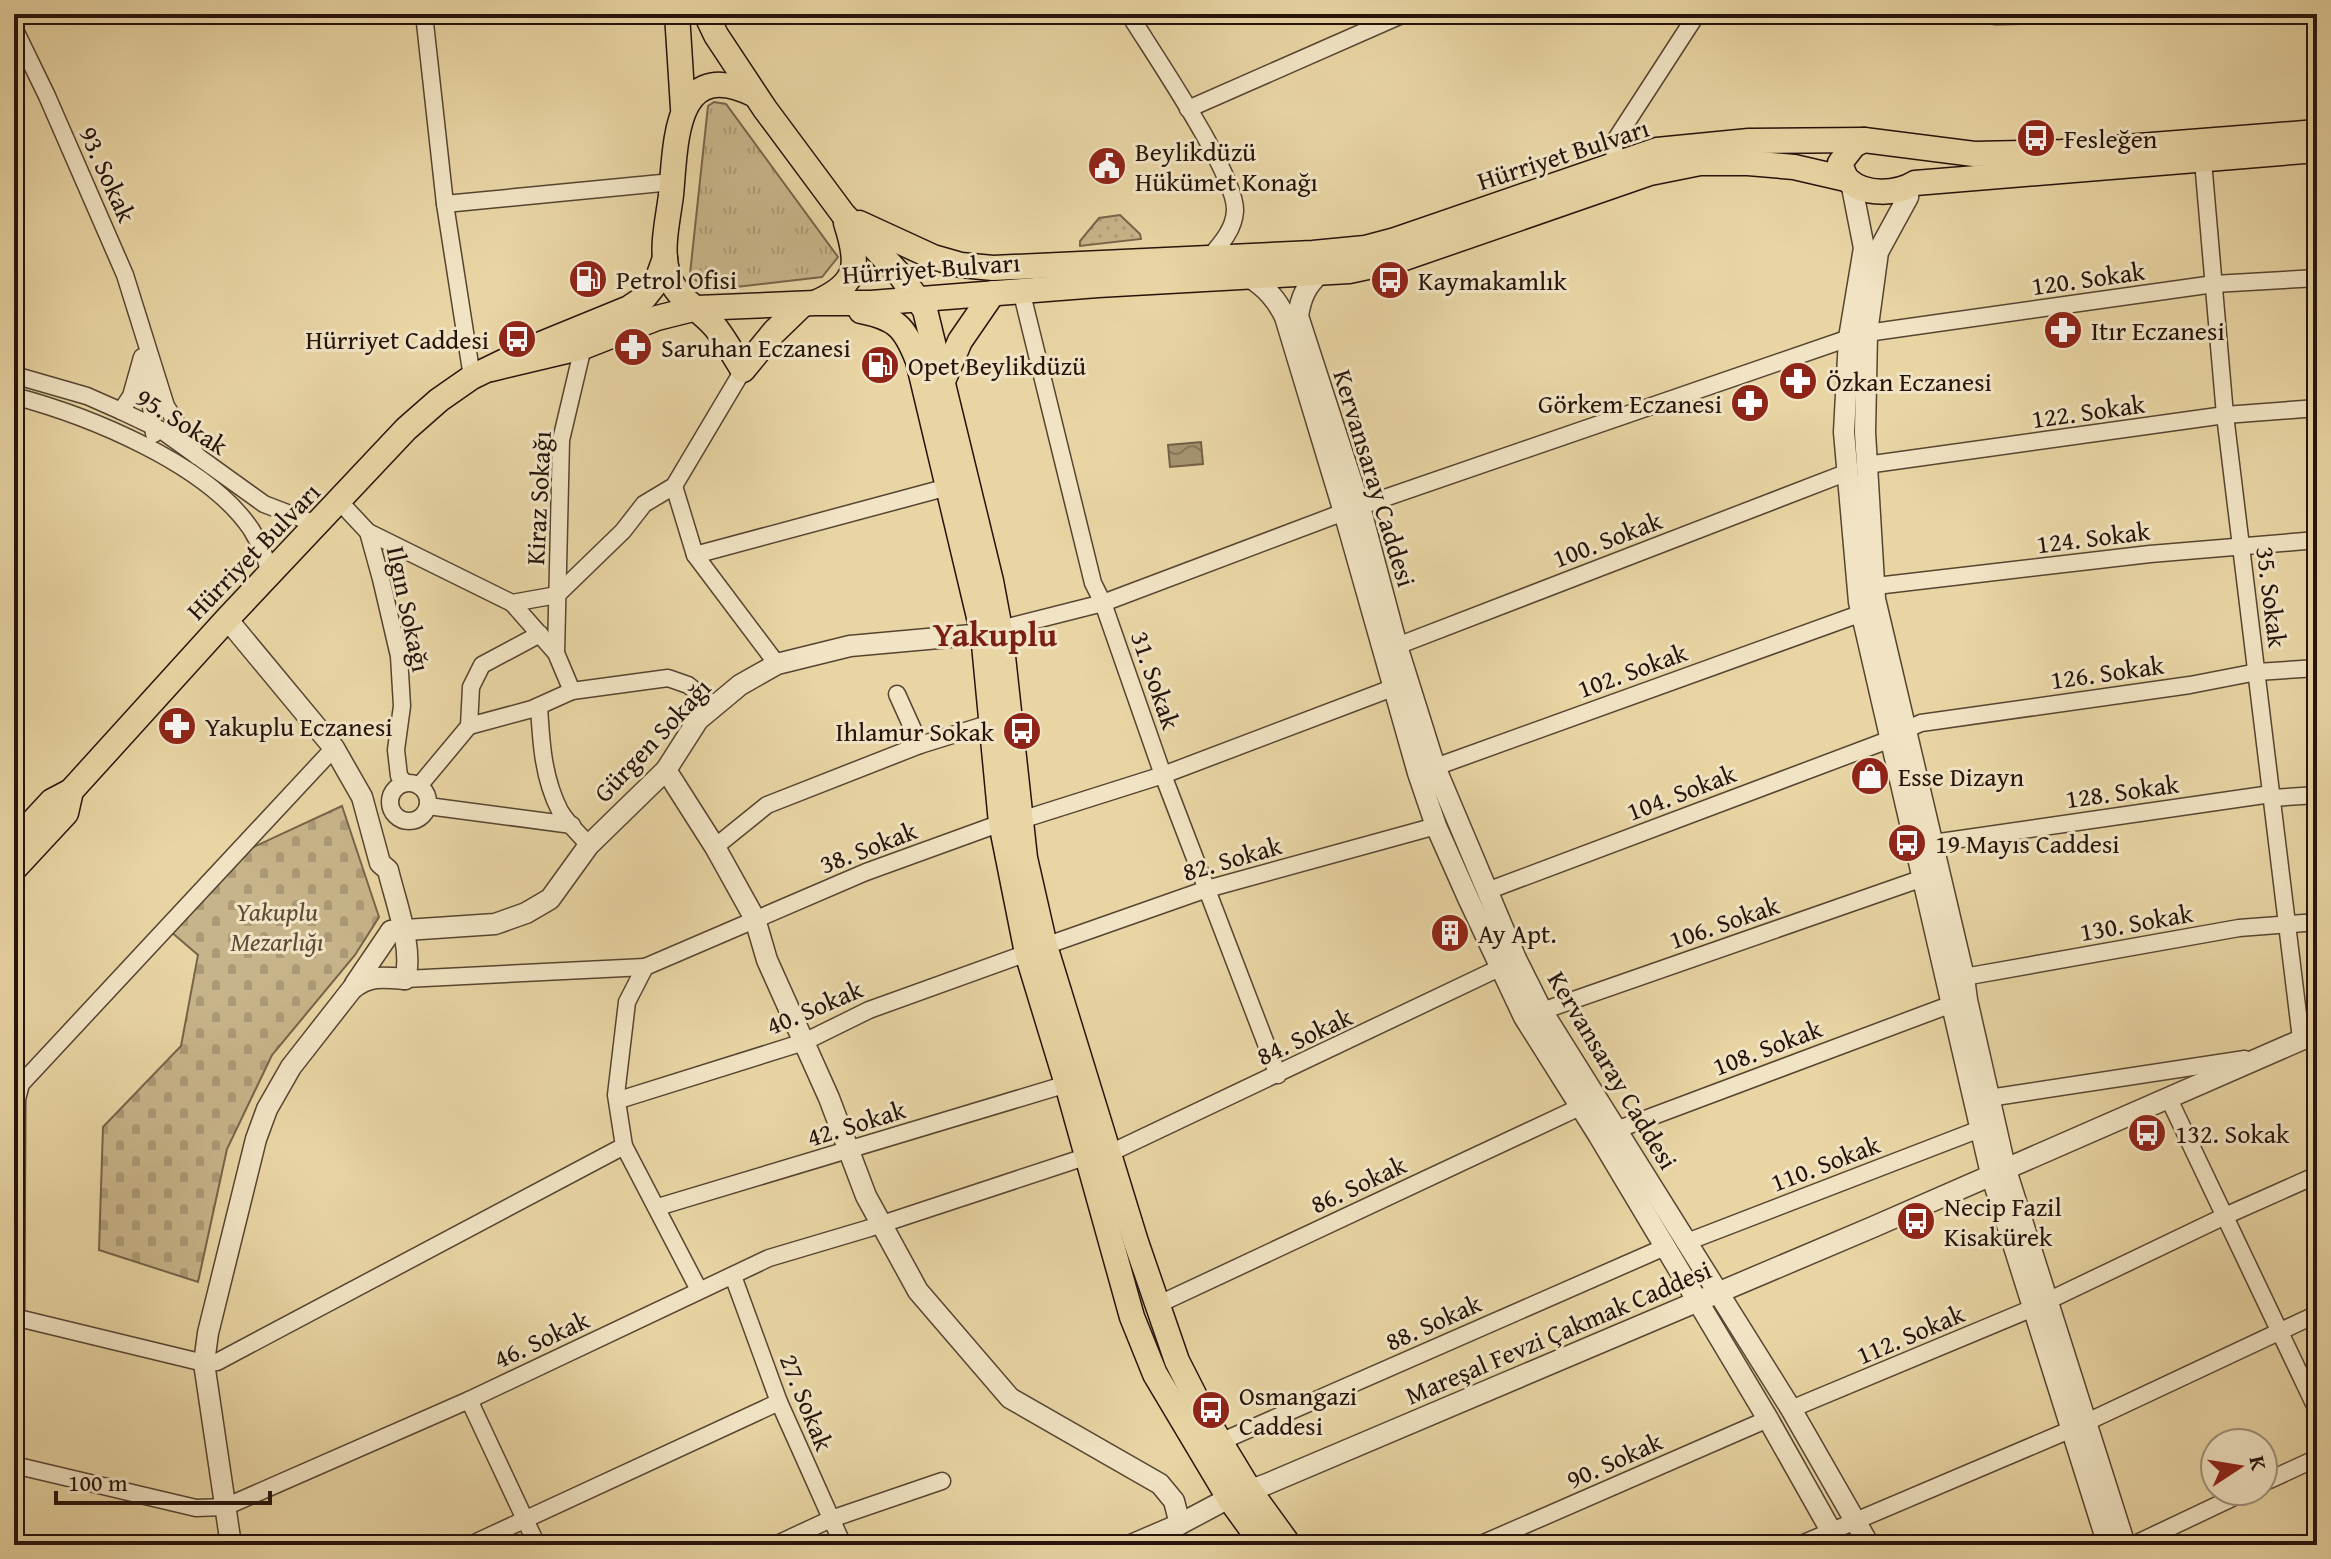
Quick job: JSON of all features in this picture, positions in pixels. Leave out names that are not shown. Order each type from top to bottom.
[{"type":"main road","points":[[677,14],[683,108],[674,153],[665,258],[668,276],[674,287],[716,329],[743,370],[774,332],[809,303],[837,293],[849,280],[855,264],[855,251],[843,214]]},
{"type":"main road","points":[[706,14],[755,95],[843,214],[901,276],[925,310],[991,581],[991,723],[1036,950],[1085,1157],[1132,1317],[1155,1374],[1239,1494],[1289,1545]]},
{"type":"main road","points":[[683,108],[691,97],[711,85],[723,83],[738,86],[755,95]]},
{"type":"main road","name":"Hürriyet Bulvarı","points":[[843,214],[908,247],[961,265],[1028,268],[1208,259],[1365,248],[1657,150],[1749,141],[1864,140],[1974,154],[2062,152],[2314,135]]},
{"type":"main road","name":"Hürriyet Bulvarı","points":[[1912,184],[2203,161],[2314,135]]},
{"type":"main road","points":[[1864,140],[1854,145],[1840,163],[1849,180],[1861,188],[1884,191],[1912,184],[1909,158],[1892,143]]},
{"type":"main road","name":"Hürriyet Bulvarı","points":[[481,373],[583,347],[669,314],[697,308],[871,303],[1021,290],[1349,271],[1396,261],[1650,173],[1700,163],[1794,167],[1849,180]]},
{"type":"main road","name":"Hürriyet Bulvarı","points":[[14,842],[52,801],[71,791],[406,429],[439,400],[481,373],[536,346],[629,308],[644,298],[656,283],[665,258]]},
{"type":"main road","points":[[943,381],[960,341],[993,293]]},
{"type":"main road","points":[[809,303],[886,316],[909,338],[918,361],[948,487],[992,631],[1011,821]]},
{"type":"main road","points":[[583,347],[596,324],[605,318]]},
{"type":"main road","name":"Hürriyet Bulvarı","points":[[14,869],[66,813],[71,791]]},
{"type":"main road","points":[[1036,950],[1110,1153],[1177,1361],[1220,1442],[1239,1494],[1263,1545]]},
{"type":"main road","points":[[1085,1157],[1110,1153]]},
{"type":"street","points":[[424,14],[445,204],[481,373]]},
{"type":"street","points":[[1129,14],[1188,109],[1232,192],[1235,212],[1227,237],[1208,259]]},
{"type":"street","points":[[1188,109],[1404,14]]},
{"type":"street","points":[[1615,164],[1614,142],[1697,14]]},
{"type":"street","points":[[1995,16],[2112,14]]},
{"type":"street","name":"93. Sokak","points":[[14,28],[125,275],[146,344]]},
{"type":"street","name":"35. Sokak","points":[[2203,161],[2225,415],[2271,796],[2288,926],[2309,1036]]},
{"type":"street","points":[[1849,180],[1864,248],[1858,336],[1857,468],[1868,600],[1957,991],[1989,1098],[1998,1170]]},
{"type":"street","points":[[445,204],[672,182]]},
{"type":"street","points":[[1858,336],[1878,252],[1912,184]]},
{"type":"street","name":"Kervansaray Caddesi","points":[[1320,273],[1306,289],[1298,316],[1426,770],[1436,826],[1509,964],[1542,1011],[1665,1247],[1835,1538]]},
{"type":"street","name":"Kervansaray Caddesi","points":[[1248,276],[1268,289],[1285,317],[1352,510]]},
{"type":"street","name":"120. Sokak","points":[[992,631],[1103,603],[1352,510],[1858,336],[2214,284],[2317,278]]},
{"type":"street","name":"31. Sokak","points":[[1021,290],[1093,583],[1278,1075]]},
{"type":"street","points":[[121,411],[131,396],[146,344]]},
{"type":"street","points":[[146,344],[153,426],[163,457]]},
{"type":"street","points":[[146,344],[166,406],[197,456]]},
{"type":"street","name":"Kiraz Sokağı","points":[[556,653],[561,440],[583,347]]},
{"type":"street","points":[[512,603],[557,595],[623,531],[644,504],[674,486],[743,370]]},
{"type":"street","name":"95. Sokak","points":[[14,375],[87,396],[153,426],[264,504],[316,524]]},
{"type":"street","points":[[20,398],[32,380]]},
{"type":"street","name":"95. Sokak","points":[[20,398],[100,425],[189,471],[228,503],[250,528],[264,552],[270,574]]},
{"type":"street","name":"122. Sokak","points":[[1857,468],[2225,415],[2317,408]]},
{"type":"street","name":"100. Sokak","points":[[1390,647],[1857,468]]},
{"type":"street","points":[[674,486],[695,555],[777,664]]},
{"type":"street","points":[[695,555],[948,487]]},
{"type":"street","name":"Ilgın Sokağı","points":[[339,501],[368,532],[399,656],[402,706],[396,750],[399,776],[412,784]]},
{"type":"street","points":[[368,532],[512,603],[556,653],[572,691]]},
{"type":"street","name":"124. Sokak","points":[[1868,600],[2241,545],[2317,540]]},
{"type":"street","name":"102. Sokak","points":[[1426,770],[1868,600]]},
{"type":"street","points":[[227,619],[334,748],[362,797],[380,863],[388,870],[397,931],[393,966],[397,975],[405,979]]},
{"type":"street","name":"Gürgen Sokağı","points":[[397,931],[495,924],[526,913],[550,899],[589,845],[666,770],[698,720],[740,685],[777,664],[850,646],[992,631]]},
{"type":"street","points":[[469,726],[471,687],[482,665],[540,634]]},
{"type":"street","name":"Kervansaray Caddesi","points":[[1390,647],[1395,687],[1426,770],[1487,891],[1524,1017],[1580,1107],[1608,1133],[1687,1242],[1791,1409],[1869,1545]]},
{"type":"street","name":"126. Sokak","points":[[1898,734],[1921,723],[2190,685],[2257,672],[2317,668]]},
{"type":"street","points":[[412,784],[427,795],[428,806],[421,817],[403,820],[394,814],[390,797],[396,788],[412,784],[469,726],[539,706],[572,691],[668,678],[688,685],[715,706]]},
{"type":"street","name":"38. Sokak","points":[[645,967],[866,872],[1011,821],[1163,775],[1395,687]]},
{"type":"street","points":[[897,694],[920,745]]},
{"type":"street","points":[[539,706],[541,750],[546,772],[561,812],[589,845]]},
{"type":"street","points":[[715,847],[767,805],[920,745],[991,723]]},
{"type":"street","name":"104. Sokak","points":[[1487,891],[1898,734]]},
{"type":"street","points":[[334,748],[21,1084],[15,1099],[15,1317],[204,1363],[217,1362],[624,1146]]},
{"type":"street","points":[[666,770],[715,847],[755,919],[767,960],[880,1225],[918,1291],[1010,1398],[1160,1484],[1174,1501],[1180,1524]]},
{"type":"street","name":"128. Sokak","points":[[1925,846],[2271,796],[2317,795]]},
{"type":"street","points":[[362,797],[390,797]]},
{"type":"street","points":[[428,806],[572,825]]},
{"type":"street","name":"82. Sokak","points":[[1036,950],[1207,889],[1436,826]]},
{"type":"street","name":"106. Sokak","points":[[1542,1011],[1930,876]]},
{"type":"street","name":"130. Sokak","points":[[1957,991],[2239,928],[2317,922]]},
{"type":"street","points":[[231,1545],[204,1363],[208,1333],[253,1150],[267,1109],[291,1067],[397,931]]},
{"type":"street","name":"40. Sokak","points":[[619,1100],[804,1042],[869,1010],[1036,950]]},
{"type":"street","name":"84. Sokak","points":[[1110,1153],[1509,964]]},
{"type":"street","points":[[352,989],[363,980],[374,977],[405,979],[645,967]]},
{"type":"street","points":[[645,967],[627,1002],[616,1095],[624,1146],[699,1290]]},
{"type":"street","points":[[595,970],[621,981],[627,1002]]},
{"type":"street","points":[[204,1363],[223,1310],[262,1150],[283,1099],[336,1024],[363,997],[382,986],[405,979]]},
{"type":"street","points":[[1957,991],[1980,1129],[1998,1170],[2079,1426],[2125,1545]]},
{"type":"street","name":"108. Sokak","points":[[1608,1133],[1957,991]]},
{"type":"street","name":"Mareşal Fevzi Çakmak Caddesi","points":[[1131,1545],[1239,1494],[1696,1301],[2309,1036]]},
{"type":"street","points":[[1989,1098],[2260,1057]]},
{"type":"street","name":"42. Sokak","points":[[658,1207],[1067,1084]]},
{"type":"street","points":[[2168,1097],[2317,1410]]},
{"type":"street","name":"86. Sokak","points":[[1157,1305],[1580,1107]]},
{"type":"street","name":"110. Sokak","points":[[1687,1242],[1980,1129]]},
{"type":"street","name":"46. Sokak","points":[[14,1465],[196,1508],[225,1507],[469,1400],[769,1258],[1085,1157]]},
{"type":"street","name":"112. Sokak","points":[[1791,1409],[2040,1304],[2317,1175]]},
{"type":"street","name":"88. Sokak","points":[[1220,1442],[1665,1247]]},
{"type":"street","name":"27. Sokak","points":[[733,1276],[779,1402],[843,1545]]},
{"type":"street","points":[[1799,1545],[1835,1538],[1855,1522],[2079,1426],[2317,1314]]},
{"type":"street","points":[[469,1400],[537,1545]]},
{"type":"street","points":[[470,1545],[779,1402]]},
{"type":"street","name":"90. Sokak","points":[[1479,1545],[1768,1419]]},
{"type":"street","points":[[2079,1426],[2108,1545]]},
{"type":"street","points":[[2279,1476],[2317,1458]]},
{"type":"street","points":[[775,1545],[831,1519],[942,1481]]},
{"type":"street","points":[[2133,1545],[2213,1507]]},
{"type":"green space","points":[[714,102],[726,104],[838,257],[822,277],[719,289],[692,279],[690,274],[708,106]]},
{"type":"green space","points":[[1120,215],[1140,234],[1141,239],[1080,246],[1080,241],[1099,218]]},
{"type":"green space","name":"Yakuplu Mezarlığı","points":[[342,806],[379,917],[355,955],[272,1055],[227,1149],[198,1282],[99,1250],[103,1127],[181,1046],[198,955],[170,931],[234,856]]},
{"type":"water","points":[[1201,442],[1203,464],[1170,467],[1168,445]]},
{"type":"place","name":"Fesleğen","points":[[2036,138]]},
{"type":"place","name":"Beylikdüzü Hükümet Konağı","points":[[1107,166]]},
{"type":"place","name":"Petrol Ofisi","points":[[588,279]]},
{"type":"place","name":"Kaymakamlık","points":[[1390,280]]},
{"type":"place","name":"Itır Eczanesi","points":[[2063,330]]},
{"type":"place","name":"Hürriyet Caddesi","points":[[517,339]]},
{"type":"place","name":"Saruhan Eczanesi","points":[[633,347]]},
{"type":"place","name":"Opet Beylikdüzü","points":[[880,365]]},
{"type":"place","name":"Özkan Eczanesi","points":[[1798,381]]},
{"type":"place","name":"Görkem Eczanesi","points":[[1750,403]]},
{"type":"place","name":"Yakuplu Eczanesi","points":[[177,726]]},
{"type":"place","name":"Ihlamur Sokak","points":[[1022,731]]},
{"type":"place","name":"Esse Dizayn","points":[[1870,776]]},
{"type":"place","name":"19 Mayıs Caddesi","points":[[1907,843]]},
{"type":"place","name":"Ay Apt.","points":[[1450,933]]},
{"type":"place","name":"132. Sokak","points":[[2147,1133]]},
{"type":"place","name":"Necip Fazil Kisakürek","points":[[1916,1221]]},
{"type":"place","name":"Osmangazi Caddesi","points":[[1211,1410]]},
{"type":"district","name":"Yakuplu","points":[[995,633]]}]
